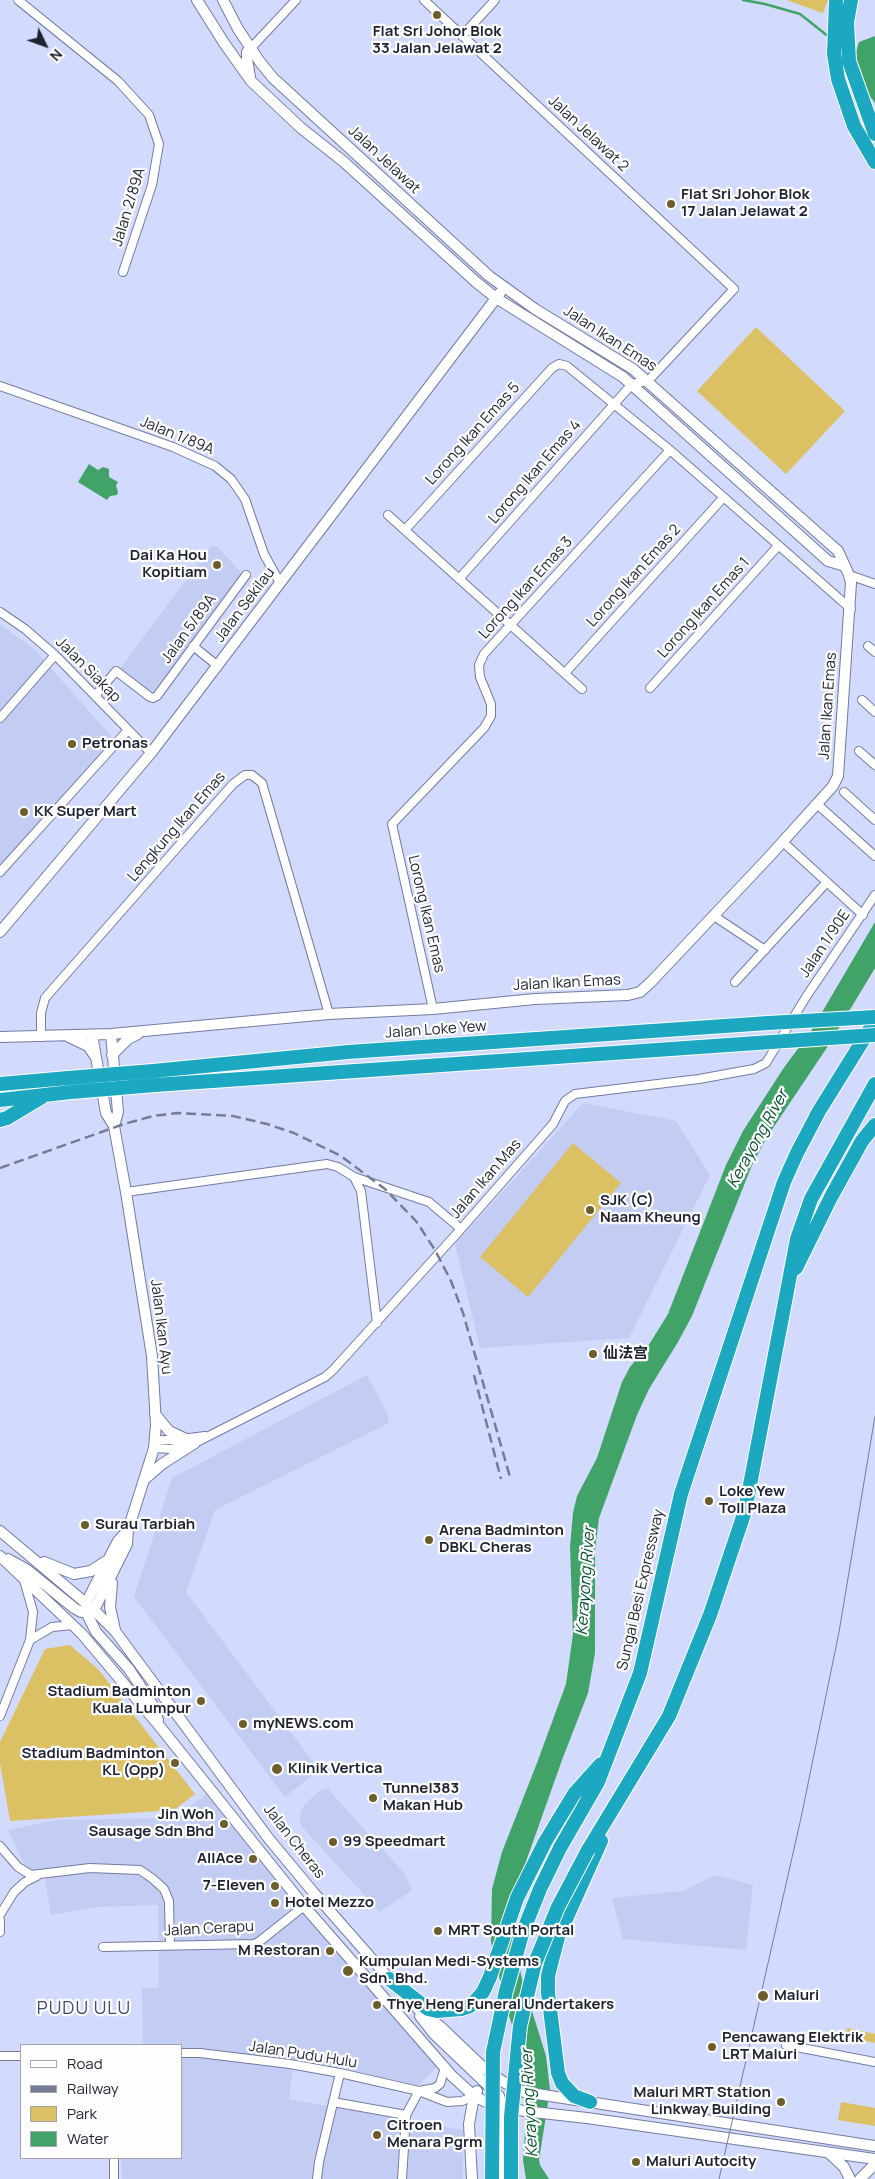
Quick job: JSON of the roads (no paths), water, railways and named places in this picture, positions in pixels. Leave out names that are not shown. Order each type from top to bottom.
[{"type":"highway","points":[[836,0],[834,54],[838,79],[854,126],[875,162]]},
{"type":"highway","points":[[851,0],[848,22],[849,61],[868,119],[875,134]]},
{"type":"highway","name":"Jalan Loke Yew","points":[[154,1078],[348,1052],[875,1017]]},
{"type":"highway","name":"Sungai Besi Expressway","points":[[492,2179],[493,2052],[506,1991],[522,1934],[540,1889],[560,1848],[598,1782],[640,1672],[681,1494],[784,1182],[819,1111],[875,1021]]},
{"type":"highway","name":"Jalan Loke Yew","points":[[0,1084],[70,1085],[154,1078],[875,1035]]},
{"type":"highway","points":[[511,2179],[511,2117],[520,2026],[535,1963],[558,1907],[588,1850],[669,1716],[710,1615],[745,1511],[797,1239],[811,1199],[875,1084]]},
{"type":"highway","name":"Jalan Loke Yew","points":[[47,1094],[70,1085]]},
{"type":"highway","points":[[0,1100],[47,1094]]},
{"type":"highway","points":[[0,1108],[47,1094]]},
{"type":"highway","points":[[0,1120],[7,1118],[47,1094]]},
{"type":"highway","points":[[788,1284],[831,1197],[862,1141],[875,1125]]},
{"type":"highway","points":[[389,1979],[428,2009],[453,2011],[470,2006],[483,1992],[517,1898],[545,1842],[574,1794],[608,1756]]},
{"type":"highway","points":[[590,2102],[574,2096],[562,2084],[558,2073],[548,1993],[548,1976],[558,1937],[618,1802]]},
{"type":"street","name":"Jalan 2/89A","points":[[18,0],[118,81],[149,115],[159,144],[152,185],[123,272]]},
{"type":"street","name":"Jalan Jelawat","points":[[197,0],[251,81],[301,128],[344,162],[496,298]]},
{"type":"street","name":"Jalan Jelawat","points":[[223,0],[238,29],[273,78],[504,288]]},
{"type":"street","points":[[251,81],[247,52],[296,0]]},
{"type":"street","name":"Jalan Jelawat 2","points":[[424,0],[734,289],[648,381]]},
{"type":"street","points":[[462,36],[495,0]]},
{"type":"street","points":[[224,43],[238,49],[251,48]]},
{"type":"street","name":"Jalan Sekilau","points":[[0,932],[151,753],[504,288]]},
{"type":"street","name":"Jalan Ikan Emas","points":[[0,1037],[144,1032],[329,1014],[433,1009],[536,999],[628,995],[640,992],[714,916],[834,786],[838,776],[851,609],[847,570],[838,551],[633,369],[504,288]]},
{"type":"street","name":"Jalan Ikan Emas","points":[[496,298],[632,384],[828,561],[847,570]]},
{"type":"street","name":"Lorong Ikan Emas 5","points":[[405,530],[552,368],[559,364],[567,366],[614,403]]},
{"type":"street","points":[[632,384],[648,381]]},
{"type":"street","name":"Lorong Ikan Emas 4","points":[[460,579],[632,384]]},
{"type":"street","name":"Jalan 1/89A","points":[[0,386],[172,447],[215,466],[231,479],[245,499],[264,554],[280,583]]},
{"type":"street","points":[[614,403],[851,609]]},
{"type":"street","name":"Lorong Ikan Emas 3","points":[[392,824],[484,728],[491,716],[491,704],[480,677],[479,666],[484,654],[670,450]]},
{"type":"street","name":"Lorong Ikan Emas 2","points":[[565,673],[723,498]]},
{"type":"street","points":[[388,515],[582,689]]},
{"type":"street","name":"Lorong Ikan Emas 1","points":[[650,688],[778,546]]},
{"type":"street","points":[[847,570],[875,584]]},
{"type":"street","name":"Jalan 5/89A","points":[[95,696],[116,671],[153,698],[157,696],[246,575]]},
{"type":"street","name":"Jalan Siakap","points":[[0,612],[25,629],[55,655],[151,753]]},
{"type":"street","points":[[193,646],[218,666]]},
{"type":"street","points":[[868,646],[875,652]]},
{"type":"street","points":[[0,718],[55,655]]},
{"type":"street","points":[[862,700],[875,712]]},
{"type":"street","points":[[0,872],[128,730]]},
{"type":"street","points":[[859,751],[875,765]]},
{"type":"street","name":"Lengkung Ikan Emas","points":[[41,1037],[41,1013],[45,998],[233,784],[245,775],[252,775],[262,783],[329,1014]]},
{"type":"street","points":[[844,792],[875,820]]},
{"type":"street","points":[[817,804],[874,853]]},
{"type":"street","name":"Lorong Ikan Emas","points":[[392,824],[433,1009]]},
{"type":"street","name":"Jalan 1/90E","points":[[783,842],[863,915],[802,1005]]},
{"type":"street","points":[[735,982],[827,882]]},
{"type":"street","points":[[863,915],[875,895]]},
{"type":"street","points":[[714,916],[765,950]]},
{"type":"street","name":"Jalan Ikan Mas","points":[[154,1444],[171,1449],[207,1435],[325,1377],[377,1323],[461,1229],[553,1124],[565,1101],[574,1094],[754,1069],[766,1063],[802,1005]]},
{"type":"street","points":[[112,1055],[128,1039],[144,1032]]},
{"type":"street","name":"Jalan Ikan Ayu","points":[[111,1034],[118,1112],[114,1126]]},
{"type":"street","name":"Jalan Ikan Ayu","points":[[89,1608],[113,1575],[127,1544],[128,1530],[154,1444],[155,1414],[152,1356],[126,1192],[114,1126],[106,1113],[92,1035]]},
{"type":"street","points":[[68,1036],[88,1046],[96,1057]]},
{"type":"street","points":[[126,1192],[314,1164],[327,1164],[338,1167],[354,1176],[429,1202],[461,1229]]},
{"type":"street","points":[[354,1176],[361,1191],[377,1323]]},
{"type":"street","points":[[144,1479],[191,1441],[169,1431],[155,1414]]},
{"type":"street","name":"Jalan Cheras","points":[[0,1530],[116,1632],[273,1843],[314,1894],[410,2003],[442,2028],[478,2064],[495,2076],[524,2092],[750,2125],[875,2146]]},
{"type":"street","name":"Jalan Ikan Ayu","points":[[89,1608],[118,1541],[128,1530]]},
{"type":"street","points":[[30,1555],[74,1574],[92,1571],[111,1557]]},
{"type":"street","points":[[0,1556],[26,1568],[80,1612],[89,1608],[96,1632],[129,1669],[152,1704],[160,1728]]},
{"type":"street","points":[[0,1556],[73,1625],[160,1728],[304,1906],[445,2068],[474,2096],[486,2102],[522,2110],[875,2159]]},
{"type":"street","points":[[113,1575],[110,1596],[116,1632]]},
{"type":"street","points":[[0,1716],[30,1640],[33,1612],[23,1577]]},
{"type":"street","points":[[30,1640],[52,1627],[73,1625]]},
{"type":"street","points":[[0,1846],[24,1873],[39,1875],[90,1868],[140,1870],[164,1889],[169,1901],[170,1945]]},
{"type":"street","points":[[0,1915],[14,1892],[25,1882],[39,1875]]},
{"type":"street","name":"Jalan Cerapu","points":[[103,1947],[254,1944],[304,1906]]},
{"type":"street","points":[[0,1920],[0,1932]]},
{"type":"street","points":[[410,2003],[434,2034],[496,2093],[502,2106],[501,2179]]},
{"type":"street","points":[[786,2045],[875,2062]]},
{"type":"street","name":"Jalan Pudu Hulu","points":[[182,2053],[200,2053],[290,2064],[340,2073],[420,2091],[447,2102],[462,2101],[474,2096]]},
{"type":"street","points":[[0,2056],[20,2056]]},
{"type":"street","points":[[402,2179],[406,2115],[420,2091],[435,2088],[440,2084],[445,2068]]},
{"type":"street","points":[[317,2179],[319,2162],[340,2073]]},
{"type":"street","points":[[472,2179],[469,2134],[474,2096],[484,2083],[495,2076]]},
{"type":"street","points":[[333,2102],[406,2115]]},
{"type":"street","points":[[501,2124],[510,2116],[522,2110]]},
{"type":"street","points":[[830,2153],[844,2167],[850,2179]]},
{"type":"street","points":[[114,2159],[114,2179]]},
{"type":"street","points":[[860,2179],[875,2164]]},
{"type":"water","points":[[875,36],[875,103],[865,90],[856,72],[856,51],[859,42]]},
{"type":"water","points":[[89,464],[98,470],[103,467],[109,469],[109,477],[118,482],[116,486],[117,495],[110,496],[107,500],[78,482]]},
{"type":"water","name":"Kerayong River","points":[[875,922],[875,968],[830,1043],[767,1137],[752,1165],[692,1316],[649,1389],[637,1415],[599,1518],[595,1550],[595,1653],[588,1693],[518,1884],[511,1926],[522,1979],[546,2056],[550,2090],[539,2160],[549,2179],[526,2179],[523,2160],[527,2103],[525,2064],[507,2010],[491,1942],[492,1889],[502,1852],[566,1684],[573,1634],[570,1547],[573,1513],[577,1496],[597,1458],[622,1382],[630,1367],[650,1343],[668,1314],[726,1165],[743,1131],[783,1069],[811,1031]]},
{"type":"waterway","points":[[743,0],[800,14],[829,37]]},
{"type":"tram line","points":[[719,2179],[801,1818],[839,1632],[875,1416]]},
{"type":"railway","points":[[0,1168],[124,1124],[153,1116],[178,1113],[233,1116],[267,1124],[294,1133],[341,1156],[385,1189],[416,1221],[435,1250],[451,1281],[463,1313],[510,1477]]},
{"type":"railway","points":[[474,1375],[501,1479]]},
{"type":"place","name":"Flat Sri Johor Blok 33 Jalan Jelawat 2","points":[[437,15]]},
{"type":"place","name":"Flat Sri Johor Blok 17 Jalan Jelawat 2","points":[[671,204]]},
{"type":"place","name":"Dai Ka Hou Kopitiam","points":[[217,565]]},
{"type":"place","name":"Petronas","points":[[72,744]]},
{"type":"place","name":"KK Super Mart","points":[[24,812]]},
{"type":"place","name":"SJK (C) Naam Kheung","points":[[590,1210]]},
{"type":"place","name":"仙法宫","points":[[593,1354]]},
{"type":"place","name":"Loke Yew Toll Plaza","points":[[709,1501]]},
{"type":"place","name":"Surau Tarbiah","points":[[85,1525]]},
{"type":"place","name":"Arena Badminton DBKL Cheras","points":[[429,1540]]},
{"type":"place","name":"Stadium Badminton Kuala Lumpur","points":[[201,1701]]},
{"type":"place","name":"myNEWS.com","points":[[243,1724]]},
{"type":"place","name":"Stadium Badminton KL (Opp)","points":[[175,1763]]},
{"type":"place","name":"Klinik Vertica","points":[[277,1769]]},
{"type":"place","name":"Tunnel383 Makan Hub","points":[[373,1798]]},
{"type":"place","name":"Jin Woh Sausage Sdn Bhd","points":[[224,1824]]},
{"type":"place","name":"99 Speedmart","points":[[333,1842]]},
{"type":"place","name":"AllAce","points":[[253,1859]]},
{"type":"place","name":"7-Eleven","points":[[275,1886]]},
{"type":"place","name":"Hotel Mezzo","points":[[275,1903]]},
{"type":"place","name":"MRT South Portal","points":[[438,1931]]},
{"type":"place","name":"M Restoran","points":[[330,1951]]},
{"type":"place","name":"Kumpulan Medi-Systems Sdn. Bhd.","points":[[348,1971]]},
{"type":"place","name":"Maluri","points":[[763,1996]]},
{"type":"place","name":"Thye Heng Funeral Undertakers","points":[[377,2005]]},
{"type":"place","name":"Pencawang Elektrik LRT Maluri","points":[[712,2047]]},
{"type":"place","name":"Maluri MRT Station Linkway Building","points":[[781,2102]]},
{"type":"place","name":"Citroen Menara Pgrm","points":[[377,2135]]},
{"type":"place","name":"Maluri Autocity","points":[[636,2162]]},
{"type":"district","name":"PUDU ULU","points":[[84,2009]]}]
